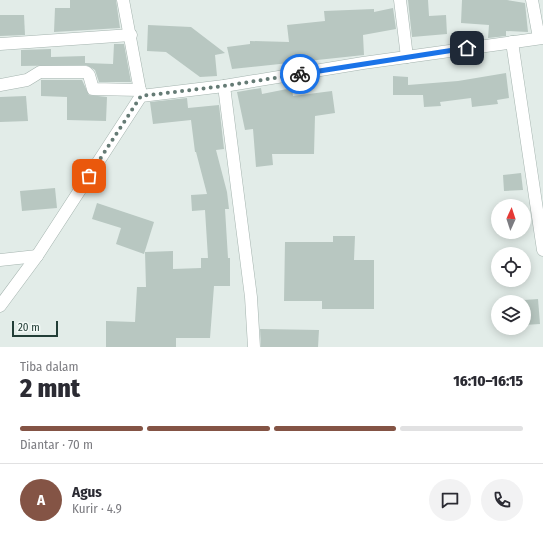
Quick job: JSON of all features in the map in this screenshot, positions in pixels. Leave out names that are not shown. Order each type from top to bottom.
[{"type":"street","points":[[0,306],[36,256],[141,93],[131,35],[123,0]]},
{"type":"street","points":[[400,0],[407,57]]},
{"type":"street","points":[[0,85],[27,80],[40,72],[86,72],[93,88],[141,93],[224,86],[407,57],[541,38],[532,0]]},
{"type":"street","points":[[0,44],[131,35]]},
{"type":"street","points":[[512,42],[543,250]]},
{"type":"street","points":[[224,86],[251,298],[254,347]]},
{"type":"street","points":[[0,260],[36,256]]},
{"type":"building","points":[[70,0],[116,0],[120,28],[54,32],[55,8],[70,8]]},
{"type":"building","points":[[408,0],[428,0],[429,16],[446,15],[447,34],[412,37]]},
{"type":"building","points":[[462,0],[507,0],[525,3],[528,32],[506,31],[506,36],[488,38],[489,25],[461,23]]},
{"type":"building","points":[[393,8],[396,29],[363,35],[364,55],[232,69],[227,47],[250,44],[250,41],[289,42],[287,25],[325,21],[324,11],[374,9],[374,12]]},
{"type":"building","points":[[0,15],[24,15],[25,35],[0,36]]},
{"type":"building","points":[[148,25],[191,27],[225,53],[215,55],[217,76],[200,77],[166,52],[147,51]]},
{"type":"building","points":[[114,44],[124,44],[131,82],[99,82],[95,70],[86,65],[21,66],[21,50],[51,49],[51,57],[85,56],[85,63],[113,64]]},
{"type":"building","points":[[506,73],[509,98],[497,100],[498,104],[472,107],[471,98],[440,102],[441,106],[424,107],[423,95],[393,95],[393,76],[408,77],[408,85],[458,81]]},
{"type":"building","points":[[41,80],[82,80],[89,95],[107,97],[106,121],[67,120],[67,97],[41,96]]},
{"type":"building","points":[[261,88],[262,94],[292,88],[293,96],[332,91],[335,113],[315,116],[314,154],[272,154],[273,165],[256,167],[253,129],[245,130],[237,92]]},
{"type":"building","points":[[26,96],[28,121],[0,122],[0,97]]},
{"type":"building","points":[[187,98],[188,108],[219,105],[224,149],[216,150],[227,192],[229,209],[225,209],[228,258],[230,258],[230,286],[214,286],[210,338],[176,338],[176,347],[106,347],[106,321],[135,322],[137,287],[146,287],[145,252],[173,251],[173,269],[201,268],[201,258],[208,258],[205,210],[192,211],[191,195],[207,194],[195,152],[191,120],[153,124],[150,102]]},
{"type":"building","points":[[521,173],[523,190],[504,191],[503,175]]},
{"type":"building","points":[[55,188],[57,208],[22,211],[20,191]]},
{"type":"building","points":[[97,203],[154,222],[144,254],[116,244],[121,228],[92,219]]},
{"type":"building","points":[[333,236],[355,236],[354,260],[374,260],[374,309],[322,309],[322,301],[284,301],[285,242],[333,242]]},
{"type":"building","points":[[538,299],[540,324],[531,325],[531,300]]},
{"type":"building","points":[[260,329],[319,330],[318,347],[261,347]]},
{"type":"way so far","points":[[89,176],[141,96],[224,86],[300,74]]},
{"type":"route","points":[[300,74],[467,48]]}]
